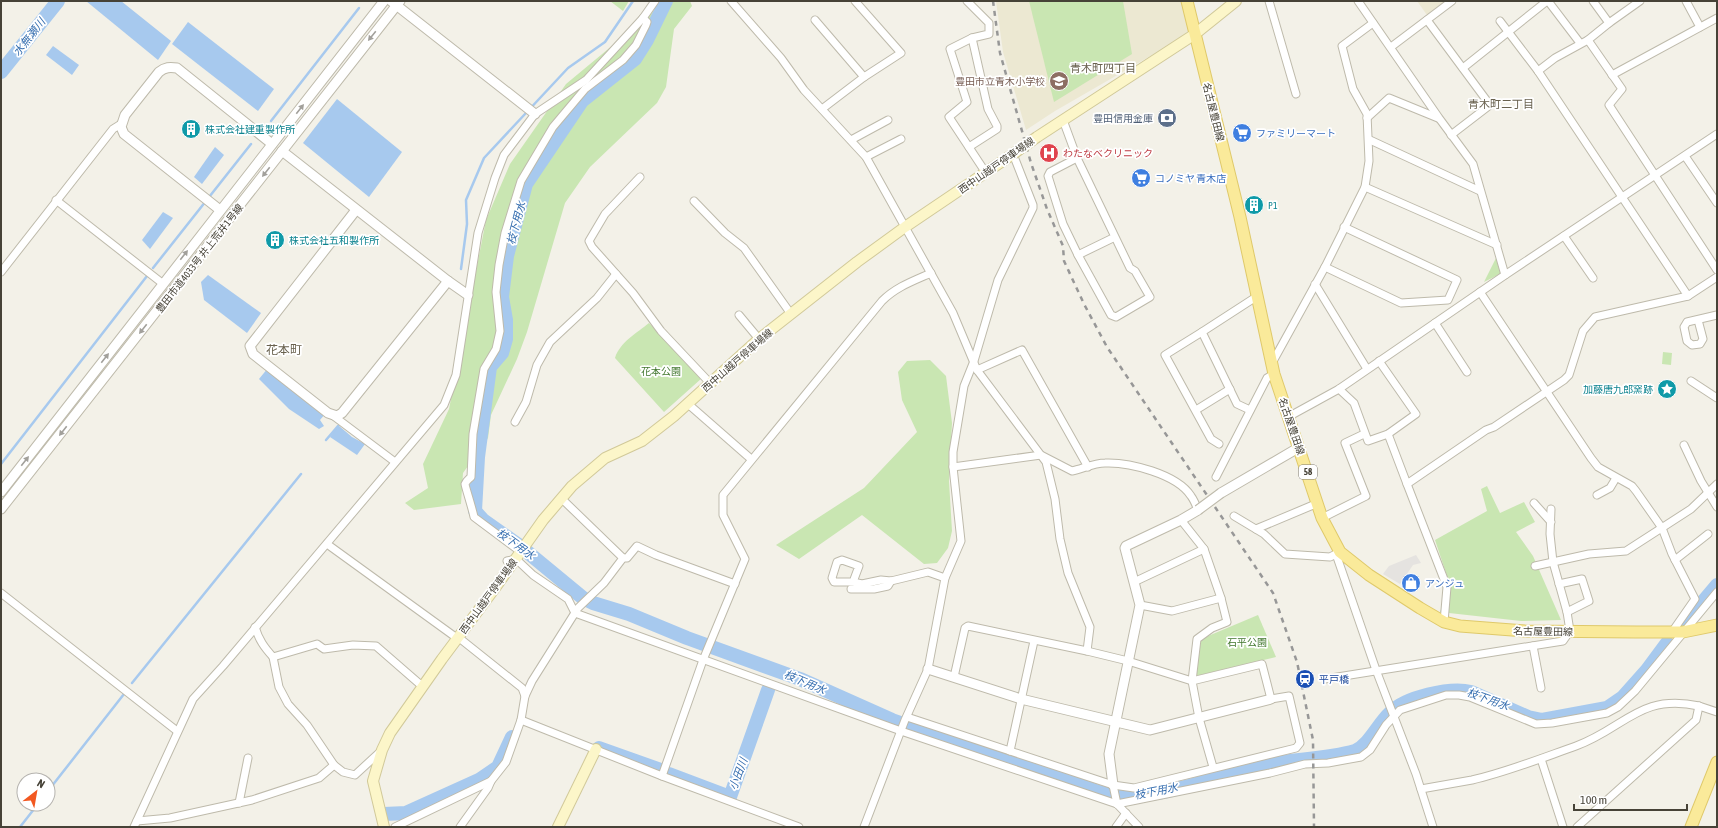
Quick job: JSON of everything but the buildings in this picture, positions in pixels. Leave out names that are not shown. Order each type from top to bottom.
[{"type":"main road","name":"名古屋豊田線","points":[[1187,1],[1243,233],[1273,368],[1298,448],[1310,477],[1322,518],[1338,553],[1390,589],[1444,622],[1460,626],[1570,631],[1677,632],[1717,626]]},
{"type":"main road","name":"西中山越戸停車場線","points":[[384,827],[373,782],[382,750],[402,714],[517,554],[543,520],[587,471],[605,458],[642,441],[674,416],[760,339],[905,227],[1037,137],[1195,34],[1236,1]]},
{"type":"main road","points":[[558,827],[596,749]]},
{"type":"main road","points":[[1691,827],[1717,762]]},
{"type":"street","name":"豊田市道4033号 井上荒井1号線","points":[[1,492],[162,283],[384,1]]},
{"type":"street","points":[[136,824],[177,731],[193,699],[223,666],[394,462],[435,418],[449,394],[456,375],[478,233],[495,178],[504,155],[535,114],[586,80],[643,18],[655,1]]},
{"type":"street","points":[[731,1],[764,38],[804,90],[866,158],[932,273],[952,313],[977,370],[1046,462],[1055,499],[1060,539],[1068,574],[1090,628],[1088,651]]},
{"type":"street","points":[[822,109],[864,77],[901,53],[855,1]]},
{"type":"street","points":[[967,1],[989,23],[989,34],[972,38],[950,49],[967,102],[949,117],[986,173]]},
{"type":"street","points":[[1269,1],[1296,94]]},
{"type":"street","points":[[1358,1],[1391,47],[1438,118],[1472,164],[1505,275]]},
{"type":"street","points":[[1391,47],[1452,1]]},
{"type":"street","points":[[1463,68],[1547,1],[1580,43]]},
{"type":"street","points":[[1593,1],[1609,23]]},
{"type":"street","points":[[1538,71],[1555,58],[1571,51],[1580,43],[1588,40],[1638,1]]},
{"type":"street","points":[[1686,1],[1700,27]]},
{"type":"street","name":"豊田市道4033号 井上荒井1号線","points":[[1,509],[282,151],[396,3]]},
{"type":"street","points":[[396,3],[535,114]]},
{"type":"street","points":[[643,18],[647,22],[636,45],[627,55],[585,89],[553,127],[521,181],[505,233],[496,292],[500,331],[496,349],[484,368],[473,434],[471,477],[465,482],[465,487],[470,499],[474,517],[517,554],[533,575],[568,599],[575,614],[901,729],[1116,802],[1139,827]]},
{"type":"street","points":[[1612,75],[1717,18]]},
{"type":"street","points":[[815,20],[864,77]]},
{"type":"street","points":[[1427,20],[1490,105],[1451,135]]},
{"type":"street","points":[[1500,21],[1538,71],[1688,296]]},
{"type":"street","points":[[1216,477],[1365,187],[1369,161],[1370,140],[1367,114],[1354,89],[1342,46],[1373,23]]},
{"type":"street","points":[[969,147],[997,129],[997,126],[988,109],[972,38]]},
{"type":"street","points":[[1588,40],[1622,89],[1609,105],[1654,176],[1717,270]]},
{"type":"street","points":[[220,210],[124,134],[121,124],[124,115],[159,72],[163,69],[172,67],[177,68],[272,144]]},
{"type":"street","points":[[1367,118],[1389,98],[1438,118]]},
{"type":"street","points":[[850,140],[888,120]]},
{"type":"street","points":[[1064,120],[1077,158],[1130,268],[1135,271],[1150,297],[1116,317],[1111,315],[1063,224],[1048,176],[1050,172],[1077,158]]},
{"type":"street","points":[[1,272],[113,129],[121,124]]},
{"type":"street","points":[[1288,417],[1339,389],[1379,360],[1505,275],[1717,134]]},
{"type":"street","points":[[866,158],[901,139]]},
{"type":"street","points":[[1370,140],[1480,191]]},
{"type":"street","points":[[282,151],[448,281],[468,294]]},
{"type":"street","points":[[864,827],[901,729],[928,668],[945,578],[961,541],[953,468],[964,386],[974,361],[998,280],[1033,208],[1013,154]]},
{"type":"street","points":[[1685,156],[1717,203]]},
{"type":"street","points":[[640,177],[605,214],[589,241],[592,247],[662,331],[710,383]]},
{"type":"street","points":[[1365,187],[1497,245]]},
{"type":"street","points":[[56,200],[162,283]]},
{"type":"street","points":[[694,201],[725,233],[744,248],[791,314]]},
{"type":"street","points":[[356,210],[250,346],[253,354],[394,462]]},
{"type":"street","points":[[1344,227],[1457,280],[1448,300],[1453,311]]},
{"type":"street","points":[[1564,236],[1593,278]]},
{"type":"street","points":[[1078,255],[1115,237]]},
{"type":"street","points":[[1325,267],[1401,303],[1448,300]]},
{"type":"street","points":[[662,776],[706,652],[745,559],[723,515],[723,495],[751,458],[891,292],[903,284],[932,273]]},
{"type":"street","points":[[515,422],[526,402],[537,365],[550,342],[597,298],[616,274]]},
{"type":"street","points":[[1407,484],[1569,376],[1584,331],[1595,317],[1688,296],[1717,277]]},
{"type":"street","points":[[330,414],[336,416],[342,413],[448,281]]},
{"type":"street","points":[[1316,284],[1366,369]]},
{"type":"street","points":[[1116,802],[1270,773],[1305,764],[1328,763],[1361,757],[1370,750],[1380,733],[1394,715],[1400,710],[1436,698],[1459,695],[1470,697],[1536,724],[1552,723],[1607,713],[1618,707],[1635,691],[1677,632],[1696,599],[1675,560],[1662,528],[1632,486],[1598,467],[1480,292]]},
{"type":"street","points":[[1219,444],[1211,439],[1165,355],[1256,297]]},
{"type":"street","points":[[740,315],[760,339]]},
{"type":"street","points":[[1698,320],[1717,315]]},
{"type":"street","points":[[1435,323],[1467,372]]},
{"type":"street","points":[[1202,332],[1237,404],[1250,410]]},
{"type":"street","points":[[977,370],[1022,350],[1088,467]]},
{"type":"street","points":[[1339,389],[1354,403],[1364,434],[1368,441],[1388,434],[1416,414],[1379,360]]},
{"type":"street","points":[[1691,382],[1717,398]]},
{"type":"street","points":[[1196,410],[1230,389]]},
{"type":"street","points":[[687,403],[751,458]]},
{"type":"street","points":[[1322,518],[1366,496],[1345,444],[1364,434]]},
{"type":"street","points":[[1388,434],[1447,587],[1444,622]]},
{"type":"street","points":[[1684,445],[1708,493],[1717,507]]},
{"type":"street","points":[[1116,802],[1109,754],[1140,605],[1125,548],[1126,546],[1181,520],[1198,510],[1221,493],[1298,448]]},
{"type":"street","points":[[953,468],[1041,455],[1072,471],[1102,463],[1126,464],[1163,475],[1191,494],[1198,510]]},
{"type":"street","points":[[1597,495],[1610,488],[1616,478]]},
{"type":"street","points":[[1535,566],[1589,554],[1626,551],[1691,509],[1717,484]]},
{"type":"street","points":[[562,499],[623,558]]},
{"type":"street","points":[[1256,530],[1318,503]]},
{"type":"street","points":[[1534,503],[1551,522]]},
{"type":"street","points":[[1325,679],[1563,640],[1570,631],[1567,612],[1553,562],[1551,509]]},
{"type":"street","points":[[1234,516],[1256,530],[1285,554],[1330,557],[1338,553],[1376,670],[1421,789],[1433,827]]},
{"type":"street","points":[[1181,520],[1204,549],[1221,598],[1227,622],[1212,628],[1197,639],[1192,681],[1199,718],[1213,767]]},
{"type":"street","points":[[1675,560],[1708,534]]},
{"type":"street","points":[[326,544],[454,636],[458,637],[522,688],[525,696]]},
{"type":"street","points":[[463,826],[491,781],[506,762],[521,720],[525,696],[548,655],[582,604],[604,583],[623,558],[627,558],[637,546],[656,555],[735,584]]},
{"type":"street","points":[[1134,582],[1204,549]]},
{"type":"street","points":[[852,585],[881,580],[892,581],[928,572],[945,578]]},
{"type":"street","points":[[1559,584],[1582,579],[1589,601],[1567,612]]},
{"type":"street","points":[[1677,632],[1717,592]]},
{"type":"street","points":[[1,593],[177,731]]},
{"type":"street","points":[[1140,605],[1172,611],[1221,598]]},
{"type":"street","points":[[255,627],[258,639],[267,652],[273,657],[279,687],[288,704],[307,725],[334,765],[343,772],[355,775],[382,750]]},
{"type":"street","points":[[954,677],[966,627],[1088,651],[1128,661],[1192,681],[1262,664],[1270,699]]},
{"type":"street","points":[[1010,751],[1034,641]]},
{"type":"street","points":[[273,657],[317,644],[324,649],[353,645],[376,646],[422,686]]},
{"type":"street","points":[[1533,646],[1541,688]]},
{"type":"street","points":[[906,717],[1113,785],[1139,787],[1213,767],[1298,747],[1300,743],[1289,696],[1270,699],[1150,730],[1021,699],[928,668]]},
{"type":"street","points":[[1421,789],[1473,779],[1541,759],[1579,745],[1638,712],[1658,704],[1686,703],[1717,712]]},
{"type":"street","points":[[1576,827],[1696,720],[1699,706]]},
{"type":"street","points":[[521,720],[662,776],[799,827]]},
{"type":"street","points":[[239,804],[248,758]]},
{"type":"street","points":[[1541,759],[1563,827]]},
{"type":"street","points":[[136,824],[239,804],[319,778],[334,765]]},
{"type":"street","points":[[395,827],[491,781]]},
{"type":"street","points":[[1116,827],[1126,813]]},
{"type":"shaded area","name":"豊田市立青木小学校","points":[[996,1],[1182,1],[1189,29],[1185,36],[1055,111],[1026,130],[1003,52]]},
{"type":"shaded area","points":[[1417,1],[1446,1],[1427,15]]},
{"type":"shaded area","points":[[1416,555],[1421,563],[1413,565],[1400,584],[1383,574],[1389,566]]},
{"type":"green space","points":[[610,1],[629,1],[623,11]]},
{"type":"green space","points":[[666,1],[690,1],[692,6],[674,29],[666,87],[657,103],[590,167],[565,203],[527,332],[517,359],[491,415],[488,438],[463,473],[461,504],[414,510],[405,503],[428,488],[423,464],[449,409],[486,220],[510,164],[566,84]]},
{"type":"green space","points":[[1029,1],[1123,1],[1132,54],[1054,102]]},
{"type":"green space","points":[[1497,256],[1502,273],[1484,282]]},
{"type":"green space","name":"花本公園","points":[[649,323],[702,378],[664,412],[615,358],[621,347],[634,334]]},
{"type":"green space","points":[[1663,352],[1672,353],[1671,365],[1662,364]]},
{"type":"green space","points":[[930,360],[946,376],[952,423],[949,481],[952,531],[948,548],[937,563],[924,564],[862,515],[799,559],[776,545],[864,488],[917,432],[902,400],[898,372],[907,361]]},
{"type":"green space","points":[[1487,486],[1500,513],[1524,502],[1535,522],[1516,532],[1533,556],[1561,620],[1521,621],[1440,612],[1450,585],[1435,540],[1487,511],[1481,489]]},
{"type":"green space","name":"石平公園","points":[[1258,615],[1276,657],[1196,676],[1201,639]]},
{"type":"water","points":[[86,1],[121,1],[171,41],[158,60]]},
{"type":"water","points":[[188,22],[274,89],[258,111],[172,44]]},
{"type":"water","points":[[53,46],[79,65],[72,75],[46,55]]},
{"type":"water","points":[[337,99],[402,152],[369,197],[303,143]]},
{"type":"water","points":[[215,147],[224,155],[202,184],[194,177]]},
{"type":"water","points":[[163,212],[173,218],[150,249],[142,240]]},
{"type":"water","points":[[208,275],[261,313],[247,333],[204,300],[201,282]]},
{"type":"water","points":[[268,368],[325,414],[320,420],[324,426],[319,429],[289,409],[259,379]]},
{"type":"water","points":[[338,425],[352,437],[365,444],[357,455],[330,437]]},
{"type":"waterway","name":"水無瀬川","points":[[1,72],[58,1]]},
{"type":"waterway","points":[[461,269],[467,224],[466,200],[484,158],[568,68],[605,42],[633,1]]},
{"type":"waterway","name":"枝下用水","points":[[666,1],[647,40],[635,59],[582,101],[526,184],[507,256],[502,297],[506,320],[506,339],[502,353],[490,367],[478,457],[475,511],[483,520],[520,546],[583,598],[800,679],[892,720],[1099,792],[1120,795],[1141,795],[1163,792],[1268,764],[1334,756],[1355,751],[1370,739],[1390,713],[1397,707],[1417,698],[1440,692],[1471,692],[1528,717],[1542,720],[1607,708],[1623,697],[1647,670],[1667,643]]},
{"type":"waterway","points":[[271,121],[359,8]]},
{"type":"waterway","points":[[153,268],[251,144]]},
{"type":"waterway","points":[[1,464],[147,276]]},
{"type":"waterway","points":[[326,440],[338,426]]},
{"type":"waterway","points":[[132,683],[301,474]]},
{"type":"waterway","name":"枝下用水","points":[[1685,623],[1717,585]]},
{"type":"waterway","name":"小田川","points":[[669,774],[730,797],[768,690]]},
{"type":"waterway","points":[[56,781],[124,694]]},
{"type":"waterway","name":"小田川","points":[[384,814],[406,813],[479,780],[498,767],[512,737]]},
{"type":"waterway","name":"小田川","points":[[599,748],[661,770]]},
{"type":"waterway","points":[[20,827],[32,812]]},
{"type":"railway","points":[[993,1],[1000,53],[1031,163],[1047,209],[1063,246],[1064,261],[1084,304],[1107,347],[1273,593],[1297,662],[1313,740],[1314,827]]},
{"type":"place","name":"豊田市立青木小学校","points":[[1059,81]]},
{"type":"place","name":"豊田信用金庫","points":[[1167,118]]},
{"type":"place","name":"株式会社建重製作所","points":[[191,129]]},
{"type":"place","name":"ファミリーマート","points":[[1242,133]]},
{"type":"place","name":"わたなべクリニック","points":[[1049,153]]},
{"type":"place","name":"コノミヤ 青木店","points":[[1141,178]]},
{"type":"place","name":"P1","points":[[1254,205]]},
{"type":"place","name":"株式会社五和製作所","points":[[275,240]]},
{"type":"place","name":"加藤唐九郎窯跡","points":[[1667,389]]},
{"type":"place","name":"アンジュ","points":[[1411,583]]},
{"type":"place","name":"平戸橋","points":[[1305,679]]},
{"type":"district","name":"青木町四丁目","points":[[1103,68]]},
{"type":"district","name":"青木町二丁目","points":[[1501,104]]},
{"type":"district","name":"花本町","points":[[284,350]]}]
